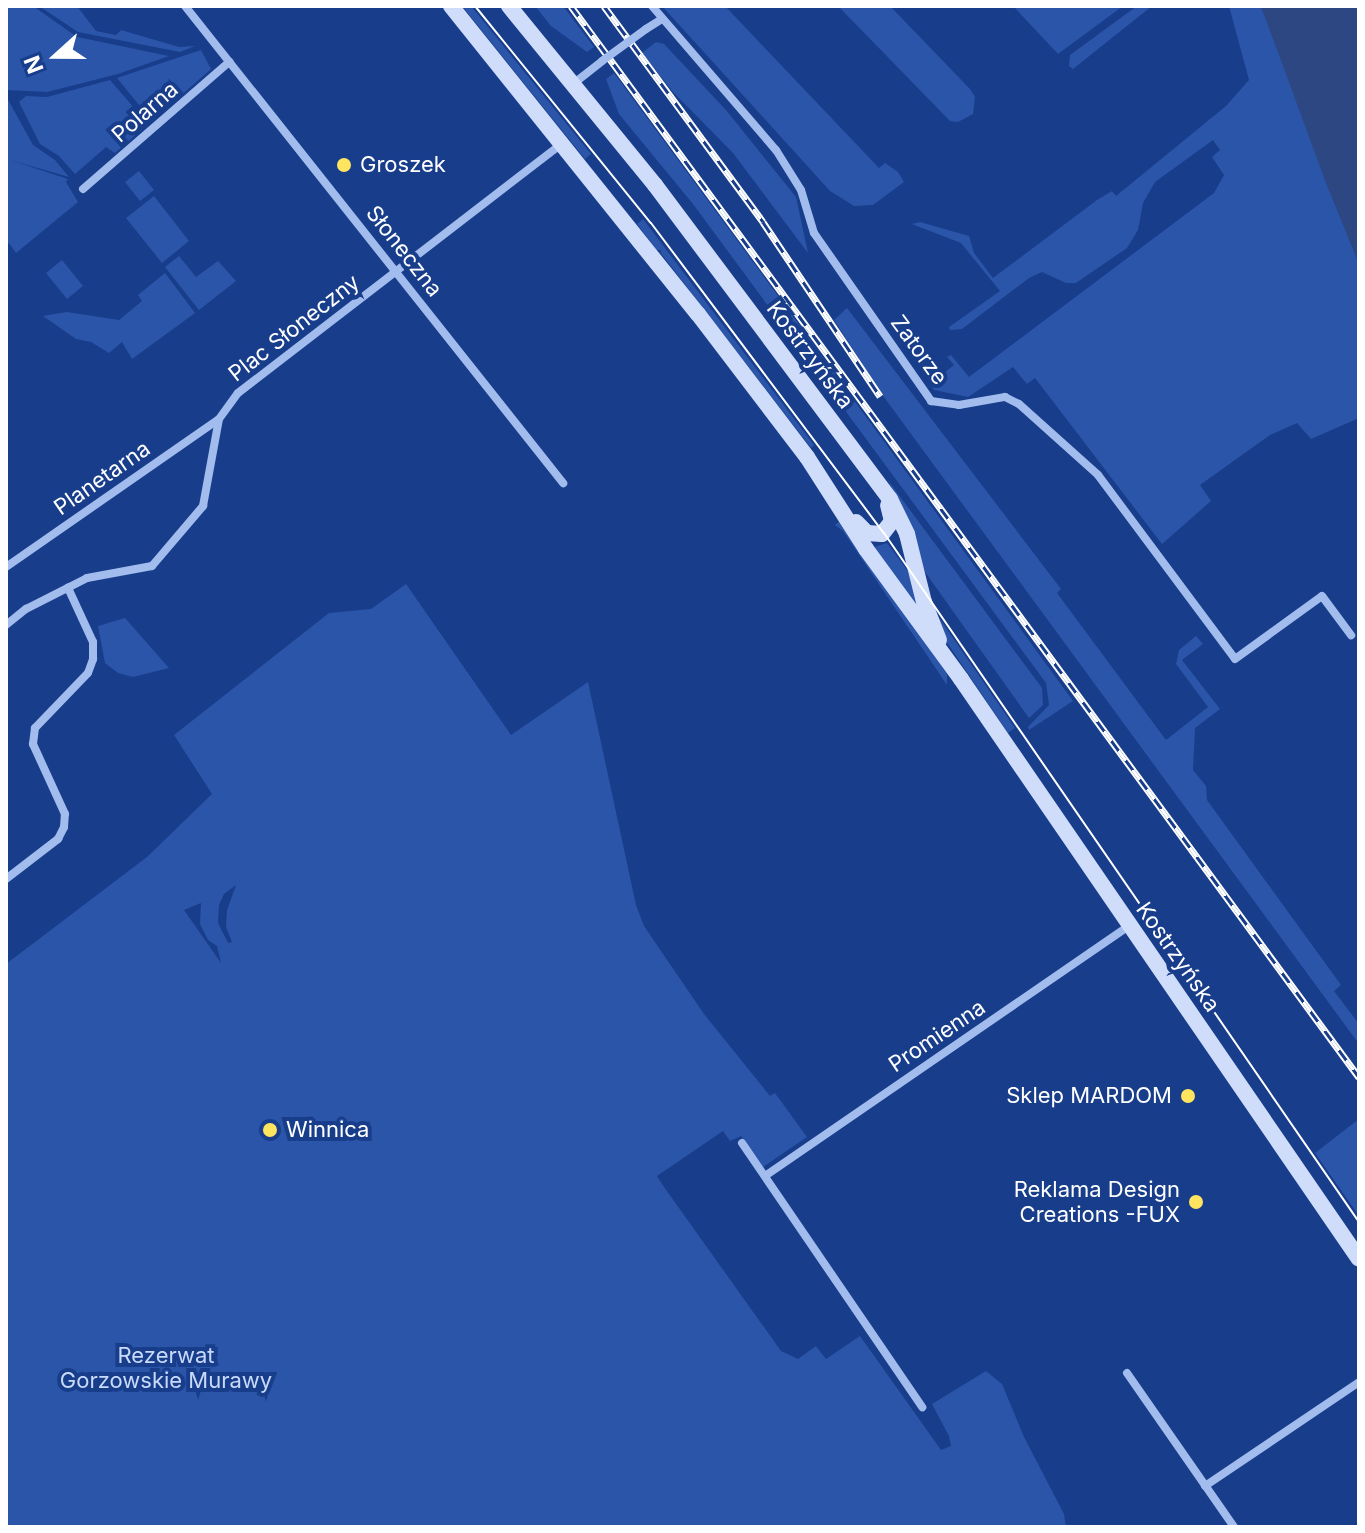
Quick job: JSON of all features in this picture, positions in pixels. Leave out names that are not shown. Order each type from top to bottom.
[{"type":"main road","name":"Kostrzyńska","points":[[451,6],[738,365],[835,496],[866,549],[961,679],[1359,1259]]},
{"type":"main road","name":"Kostrzyńska","points":[[509,6],[655,185],[875,479],[902,522],[931,623],[961,679]]},
{"type":"main road","points":[[835,496],[863,530],[872,535],[882,534],[890,527],[892,516],[875,479]]},
{"type":"street","name":"Słoneczna","points":[[185,6],[563,483]]},
{"type":"street","points":[[572,85],[662,19],[652,6]]},
{"type":"street","name":"Zatorze","points":[[662,19],[776,150],[801,190],[814,233],[931,401],[959,405],[1005,397],[1019,404],[1098,475],[1235,659],[1322,596],[1351,635]]},
{"type":"street","name":"Polarna","points":[[83,189],[229,62]]},
{"type":"street","name":"Plac Słoneczny","points":[[6,625],[26,609],[87,578],[152,566],[203,506],[219,419],[238,393],[561,144]]},
{"type":"street","name":"Planetarna","points":[[6,567],[219,419]]},
{"type":"street","points":[[6,879],[58,839],[64,827],[65,814],[33,744],[35,728],[88,673],[93,659],[93,642],[68,588]]},
{"type":"street","name":"Promienna","points":[[765,1176],[1130,925]]},
{"type":"street","points":[[742,1143],[922,1407]]},
{"type":"street","points":[[1127,1373],[1234,1527]]},
{"type":"street","points":[[1205,1486],[1359,1382]]},
{"type":"green space","points":[[6,6],[33,6],[77,37],[169,56],[118,74],[47,92],[6,90]]},
{"type":"green space","points":[[39,6],[77,6],[96,31],[116,35],[121,30],[179,47],[195,46],[180,52],[78,32]]},
{"type":"green space","points":[[462,6],[471,6],[591,154],[585,159]]},
{"type":"green space","points":[[535,6],[563,6],[594,47],[587,52],[551,26]]},
{"type":"green space","points":[[662,6],[725,6],[879,168],[885,163],[898,172],[904,182],[873,205],[854,206],[830,191]]},
{"type":"green space","points":[[838,6],[890,6],[970,89],[975,97],[973,114],[958,122],[950,121]]},
{"type":"green space","points":[[1013,6],[1123,6],[1058,54]]},
{"type":"green space","points":[[1137,6],[1152,6],[1073,69],[1069,66],[1070,55]]},
{"type":"green space","points":[[1229,6],[1261,6],[1359,264],[1359,418],[1311,439],[1297,423],[1270,435],[1200,485],[1211,501],[1162,544],[1035,378],[1027,384],[1013,367],[968,397],[934,390],[930,384],[954,365],[947,357],[951,355],[969,377],[1214,193],[1224,175],[1212,157],[1220,150],[1213,140],[1155,182],[1143,203],[1138,230],[1127,248],[1076,283],[1066,283],[1042,272],[1029,278],[962,329],[950,330],[949,327],[1000,291],[961,243],[912,224],[920,222],[969,236],[974,253],[993,278],[1097,200],[1112,191],[1116,196],[1226,106],[1249,80]]},
{"type":"green space","points":[[656,42],[664,44],[726,110],[796,197],[808,253],[733,153],[673,92],[642,53]]},
{"type":"green space","points":[[201,50],[211,69],[152,121],[117,78]]},
{"type":"green space","points":[[614,73],[1073,701],[1029,730],[1028,727],[1049,705],[1046,683],[693,204],[619,114],[606,79]]},
{"type":"green space","points":[[110,80],[148,124],[115,153],[106,147],[75,174],[59,156],[40,144],[19,102],[26,96],[47,97]]},
{"type":"green space","points":[[6,96],[33,145],[55,160],[69,177],[10,160],[68,179],[66,182],[78,202],[16,253],[9,243],[6,245]]},
{"type":"green space","points":[[139,171],[154,190],[140,201],[125,182]]},
{"type":"green space","points":[[154,196],[189,241],[162,263],[126,218]]},
{"type":"green space","points":[[643,219],[814,445],[811,448],[660,252],[662,250],[657,250],[637,224]]},
{"type":"green space","points":[[179,256],[196,277],[218,261],[236,281],[199,310],[165,267]]},
{"type":"green space","points":[[62,260],[83,286],[67,299],[46,273]]},
{"type":"green space","points":[[165,273],[195,313],[132,359],[122,342],[109,353],[91,342],[76,339],[43,316],[67,312],[119,320],[142,301],[138,295]]},
{"type":"green space","points":[[847,308],[1061,589],[1057,593],[1166,740],[1208,707],[1176,664],[1179,650],[1196,636],[1203,644],[1182,660],[1220,709],[1195,728],[1193,770],[1206,786],[1207,800],[1341,985],[1334,991],[1359,1024],[1359,1044],[881,393],[834,320]]},
{"type":"green space","points":[[887,479],[1042,688],[1043,705],[1029,718],[920,565],[901,504]]},
{"type":"green space","points":[[841,520],[947,674],[947,685],[843,531],[835,525]]},
{"type":"green space","points":[[887,543],[908,571],[918,608],[874,547]]},
{"type":"green space","name":"Rezerwat Gorzowskie Murawy","points":[[406,584],[511,735],[588,682],[636,905],[644,926],[704,1014],[770,1096],[775,1093],[807,1137],[763,1167],[741,1136],[730,1141],[723,1131],[657,1176],[781,1351],[798,1359],[816,1346],[826,1359],[860,1336],[941,1450],[951,1446],[932,1404],[986,1371],[1002,1384],[1024,1437],[1064,1514],[1066,1527],[6,1527],[6,964],[147,857],[212,794],[174,735],[329,613],[371,609]],"holes":[[[236,885],[227,910],[226,927],[232,942],[228,943],[218,923],[219,905],[224,894]],[[201,903],[200,924],[208,940],[217,946],[221,963],[184,910]]]},
{"type":"green space","points":[[929,603],[1015,728],[1008,733],[946,641]]},
{"type":"green space","points":[[125,618],[169,668],[133,677],[118,673],[105,663],[98,626]]},
{"type":"green space","points":[[1359,1119],[1359,1216],[1315,1153]]},
{"type":"shaded area","points":[[1261,6],[1359,6],[1359,264],[1326,183]]},
{"type":"tram line","points":[[475,6],[651,223],[884,533],[1359,1222]]},
{"type":"railway","points":[[571,6],[1359,1077]]},
{"type":"railway","points":[[604,6],[763,222],[880,396]]},
{"type":"place","name":"Groszek","points":[[344,165]]},
{"type":"place","name":"Sklep MARDOM","points":[[1188,1096]]},
{"type":"place","name":"Winnica","points":[[270,1130]]},
{"type":"place","name":"Reklama Design Creations -FUX","points":[[1196,1202]]}]
